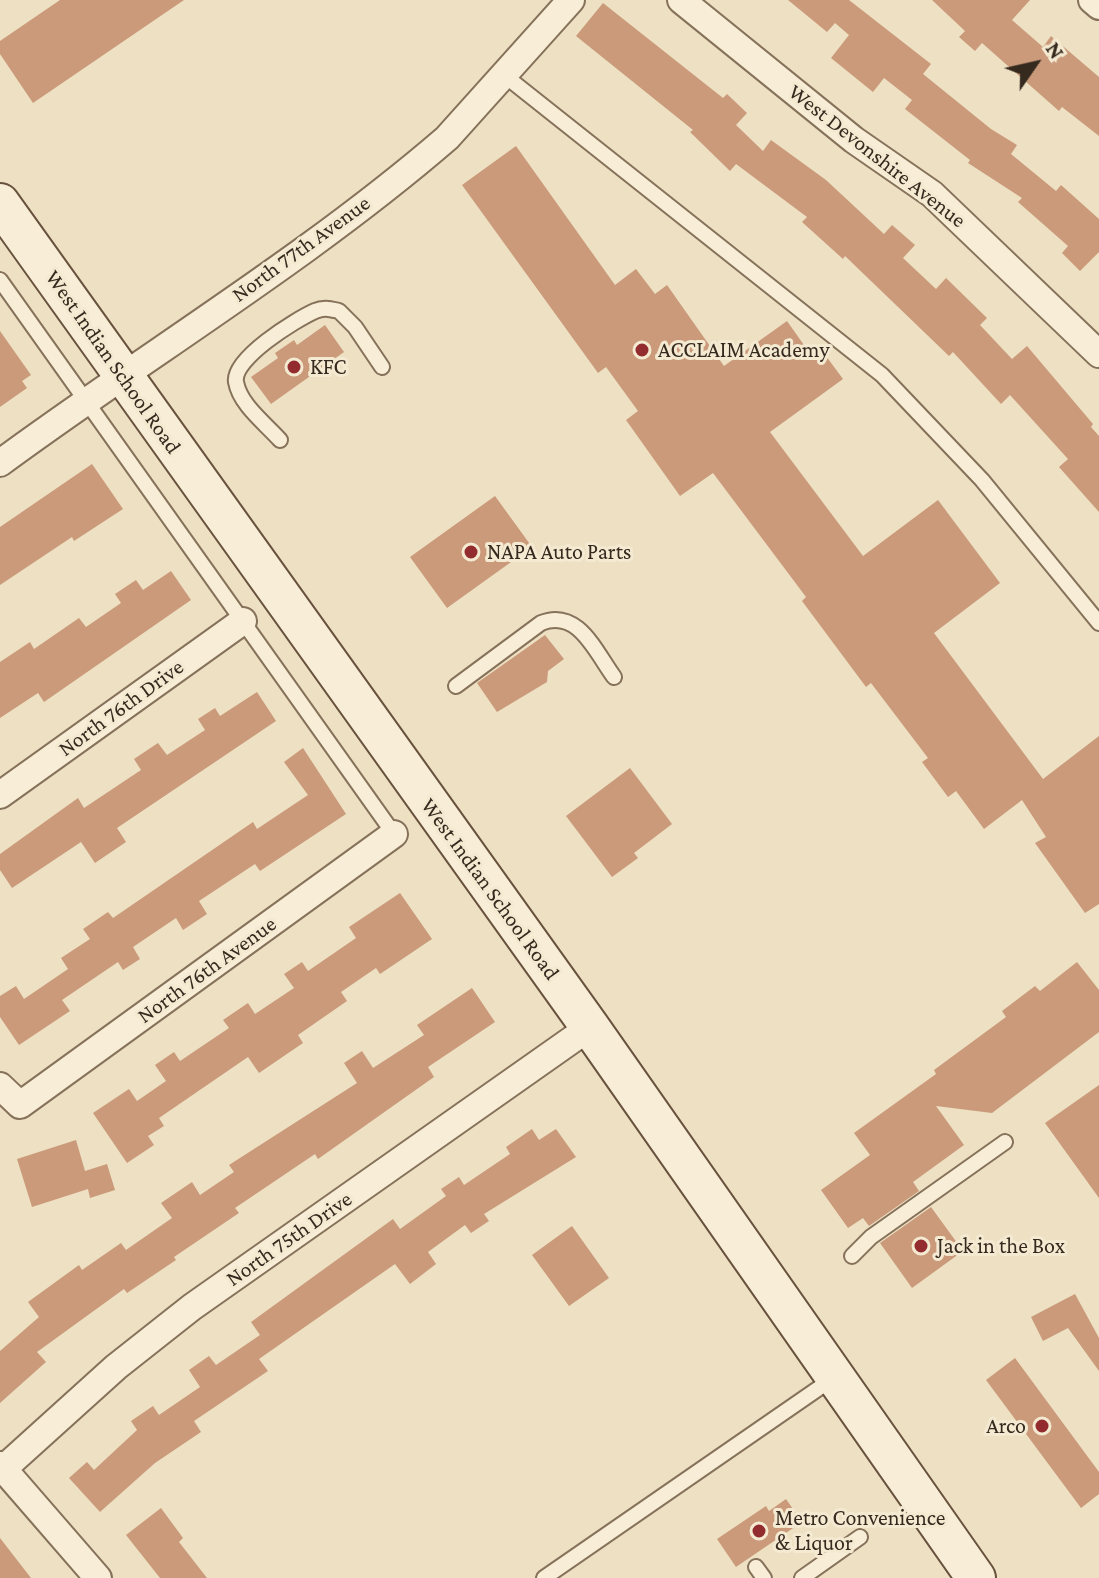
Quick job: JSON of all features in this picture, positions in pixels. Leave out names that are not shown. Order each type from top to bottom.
[{"type":"main road","name":"West Indian School Road","points":[[0,203],[590,1027],[976,1578]]},
{"type":"street","name":"North 77th Avenue","points":[[0,463],[352,215],[447,138],[571,0]]},
{"type":"street","name":"West Devonshire Avenue","points":[[681,0],[854,140],[932,194],[1099,354]]},
{"type":"street","points":[[1092,0],[1099,6]]},
{"type":"street","name":"North 76th Drive","points":[[0,795],[243,621]]},
{"type":"street","name":"North 76th Avenue","points":[[0,1086],[20,1105],[394,834]]},
{"type":"street","name":"North 75th Drive","points":[[2,1467],[116,1367],[192,1307],[590,1027]]},
{"type":"street","points":[[2,1467],[98,1578]]},
{"type":"lane","points":[[504,75],[882,375],[982,480],[1099,623]]},
{"type":"lane","name":"West Indian School Road","points":[[0,280],[394,834]]},
{"type":"lane","points":[[280,440],[249,406],[236,384],[235,374],[243,360],[275,337],[317,310],[339,311],[355,327],[382,367]]},
{"type":"lane","points":[[456,686],[541,623],[554,618],[568,620],[579,628],[614,677]]},
{"type":"lane","points":[[852,1256],[871,1237],[1005,1142]]},
{"type":"lane","points":[[544,1578],[835,1377]]},
{"type":"lane","points":[[802,1578],[860,1537]]},
{"type":"building","points":[[60,0],[184,0],[33,103],[0,54],[0,41]]},
{"type":"building","points":[[788,0],[849,0],[931,64],[923,74],[991,129],[1017,145],[1011,154],[1056,191],[1061,185],[1099,219],[1099,252],[1080,271],[1062,253],[1068,246],[1018,202],[1022,198],[968,163],[970,160],[905,109],[912,100],[884,78],[873,92],[831,58],[849,35],[835,23],[827,32]]},
{"type":"building","points":[[932,0],[1030,0],[1012,20],[1043,47],[1051,36],[1099,77],[1099,136],[1062,107],[1059,111],[982,43],[975,51],[959,37],[965,31]]},
{"type":"building","points":[[603,3],[723,98],[727,94],[747,113],[736,125],[763,151],[771,140],[826,180],[884,234],[892,225],[915,245],[903,258],[936,289],[946,278],[987,318],[980,325],[1012,359],[1027,346],[1093,424],[1091,427],[1099,436],[1099,512],[1059,467],[1068,459],[1010,395],[1001,404],[953,352],[949,356],[845,256],[843,259],[802,222],[807,217],[736,164],[730,171],[690,132],[693,130],[576,36]]},
{"type":"building","points":[[516,146],[615,285],[636,269],[655,294],[667,285],[724,366],[787,321],[811,355],[820,348],[843,379],[770,432],[863,556],[938,500],[1000,583],[934,633],[1043,779],[1099,736],[1099,904],[1085,913],[1035,843],[1046,837],[1022,800],[984,829],[956,791],[948,797],[922,762],[928,758],[871,683],[866,687],[802,601],[806,597],[713,473],[680,496],[626,420],[638,411],[606,367],[598,373],[462,185]]},
{"type":"building","name":"KFC","points":[[325,325],[344,352],[271,404],[251,377],[278,358],[275,353],[294,340],[297,345]]},
{"type":"building","points":[[0,331],[31,375],[22,381],[27,388],[0,407]]},
{"type":"building","points":[[92,464],[123,509],[74,541],[72,537],[0,585],[0,527]]},
{"type":"building","name":"NAPA Auto Parts","points":[[495,496],[532,547],[447,608],[410,557]]},
{"type":"building","points":[[171,571],[191,600],[44,702],[38,693],[0,718],[0,662],[30,642],[34,649],[79,618],[86,627],[121,603],[115,594],[136,580],[143,590]]},
{"type":"building","points":[[545,635],[564,659],[548,671],[547,682],[497,712],[477,683]]},
{"type":"building","points":[[257,692],[276,721],[117,828],[126,842],[95,863],[81,842],[12,888],[0,870],[0,854],[78,798],[84,808],[141,770],[134,759],[158,743],[167,755],[205,730],[198,719],[215,708],[220,716]]},
{"type":"building","points":[[303,748],[346,814],[260,871],[255,864],[199,901],[207,914],[183,930],[176,918],[133,947],[140,959],[123,970],[118,962],[62,1000],[70,1011],[19,1045],[0,1017],[0,996],[16,986],[24,999],[68,969],[61,958],[90,939],[83,929],[108,912],[113,918],[253,822],[257,829],[308,795],[284,762]]},
{"type":"building","points":[[630,768],[672,824],[634,853],[638,858],[612,877],[566,816]]},
{"type":"building","points":[[400,893],[432,939],[380,974],[376,968],[341,992],[347,1001],[298,1035],[303,1043],[259,1073],[248,1057],[159,1118],[164,1126],[148,1136],[154,1145],[127,1163],[93,1113],[129,1089],[137,1101],[166,1081],[155,1065],[174,1052],[180,1061],[229,1028],[223,1020],[248,1003],[255,1014],[294,988],[284,974],[302,962],[308,971],[356,938],[349,927]]},
{"type":"building","points":[[1077,962],[1099,990],[1099,1032],[992,1113],[936,1106],[964,1145],[913,1182],[919,1191],[869,1226],[863,1218],[848,1228],[821,1190],[870,1155],[854,1133],[936,1074],[934,1070],[1006,1017],[1002,1011],[1035,986],[1040,991]]},
{"type":"building","points":[[472,988],[495,1022],[428,1067],[434,1077],[318,1159],[315,1154],[235,1208],[239,1213],[174,1257],[176,1260],[127,1293],[124,1289],[37,1352],[46,1362],[0,1403],[0,1351],[39,1317],[28,1302],[79,1265],[82,1270],[121,1243],[126,1250],[172,1218],[161,1203],[192,1182],[200,1195],[234,1172],[229,1165],[357,1083],[344,1063],[362,1051],[373,1068],[424,1035],[417,1025]]},
{"type":"building","points":[[1099,1085],[1099,1198],[1045,1123]]},
{"type":"building","points":[[532,1129],[539,1140],[556,1129],[576,1157],[484,1214],[489,1221],[471,1233],[465,1225],[428,1252],[436,1264],[410,1284],[395,1264],[259,1359],[268,1371],[194,1421],[201,1432],[155,1463],[100,1512],[69,1478],[87,1462],[94,1470],[137,1430],[131,1421],[153,1406],[159,1415],[200,1387],[189,1370],[209,1356],[216,1365],[260,1335],[251,1322],[393,1219],[400,1229],[446,1196],[441,1189],[459,1177],[464,1185],[510,1154],[506,1147]]},
{"type":"building","points":[[76,1140],[85,1171],[107,1164],[115,1190],[90,1198],[88,1189],[32,1207],[17,1159]]},
{"type":"building","name":"Jack in the Box","points":[[931,1207],[963,1251],[912,1288],[880,1243]]},
{"type":"building","points":[[572,1226],[609,1278],[569,1306],[532,1255]]},
{"type":"building","points":[[1075,1294],[1099,1338],[1099,1371],[1068,1328],[1043,1341],[1031,1317]]},
{"type":"building","name":"Arco","points":[[1015,1358],[1099,1472],[1099,1494],[1081,1508],[986,1380]]},
{"type":"building","name":"Metro Convenience & Liquor","points":[[786,1499],[802,1522],[736,1567],[717,1539],[766,1506],[769,1511]]},
{"type":"building","points":[[161,1508],[183,1538],[179,1542],[207,1578],[160,1578],[126,1535]]},
{"type":"building","points":[[0,1538],[31,1578],[0,1578]]},
{"type":"place","name":"ACCLAIM Academy","points":[[642,350]]},
{"type":"place","name":"KFC","points":[[294,367]]},
{"type":"place","name":"NAPA Auto Parts","points":[[471,552]]},
{"type":"place","name":"Jack in the Box","points":[[921,1246]]},
{"type":"place","name":"Arco","points":[[1042,1426]]},
{"type":"place","name":"Metro Convenience & Liquor","points":[[759,1531]]}]
